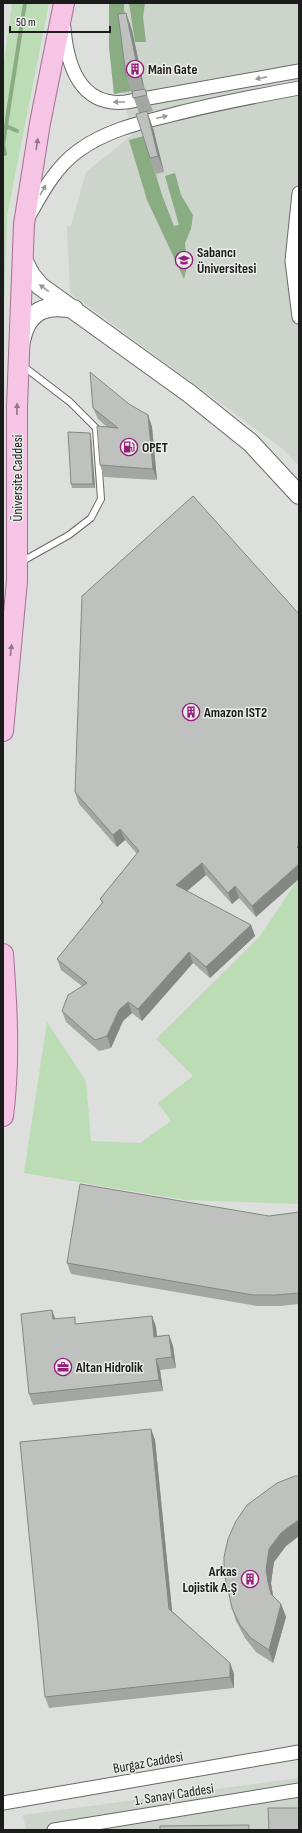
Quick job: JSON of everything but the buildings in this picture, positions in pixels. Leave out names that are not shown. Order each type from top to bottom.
[{"type":"main road","name":"Üniversite Caddesi","points":[[3,731],[14,626],[18,563],[17,407],[24,224],[40,123],[65,3]]},
{"type":"main road","points":[[3,954],[8,1081],[3,1116]]},
{"type":"street","points":[[65,3],[64,26],[69,61],[77,80],[86,89],[106,101],[126,102],[299,71]]},
{"type":"street","points":[[24,224],[48,182],[77,152],[98,139],[129,126],[212,104],[299,88]]},
{"type":"street","points":[[299,193],[292,262],[299,317]]},
{"type":"street","points":[[22,258],[31,275],[40,286],[190,394],[251,443],[299,495]]},
{"type":"street","points":[[19,356],[24,330],[31,317],[44,309],[59,306],[75,310]]},
{"type":"street","name":"Burgaz Caddesi","points":[[3,1803],[299,1752]]},
{"type":"street","name":"1. Sanayi Caddesi","points":[[54,1830],[299,1790]]},
{"type":"lane","points":[[18,563],[69,535],[86,522],[91,518],[101,499],[96,428],[70,402],[19,356]]},
{"type":"shaded area","points":[[12,3],[49,3],[7,216],[3,342],[3,69]]},
{"type":"shaded area","name":"Sabancı Üniversitesi","points":[[109,3],[299,3],[299,466],[283,449],[70,293],[67,227],[71,225],[86,172],[132,135],[123,93],[114,94],[109,47]]},
{"type":"shaded area","points":[[109,3],[124,3],[125,40],[131,91],[114,94],[109,47]]},
{"type":"shaded area","points":[[129,3],[145,3],[143,17],[146,42],[135,42]]},
{"type":"shaded area","points":[[144,136],[162,195],[174,226],[179,225],[165,176],[175,173],[181,195],[193,215],[191,229],[185,243],[187,267],[184,279],[147,200],[129,140]]},
{"type":"shaded area","points":[[299,878],[299,1204],[186,1200],[24,1173],[47,1022],[86,1081],[91,1141],[140,1143],[171,1121],[158,1103],[193,1076],[156,1039],[260,936]]},
{"type":"shaded area","points":[[299,1778],[299,1830],[26,1830],[23,1815]]},
{"type":"waterway","points":[[5,154],[3,145],[25,3]]},
{"type":"waterway","points":[[6,126],[17,131]]},
{"type":"place","name":"Main Gate","points":[[135,69]]},
{"type":"place","name":"Sabancı Üniversitesi","points":[[184,260]]},
{"type":"place","name":"OPET","points":[[129,447]]},
{"type":"place","name":"Amazon IST2","points":[[191,712]]},
{"type":"place","name":"Altan Hidrolik","points":[[63,1367]]},
{"type":"place","name":"Arkas Lojistik A.Ş","points":[[250,1579]]}]
